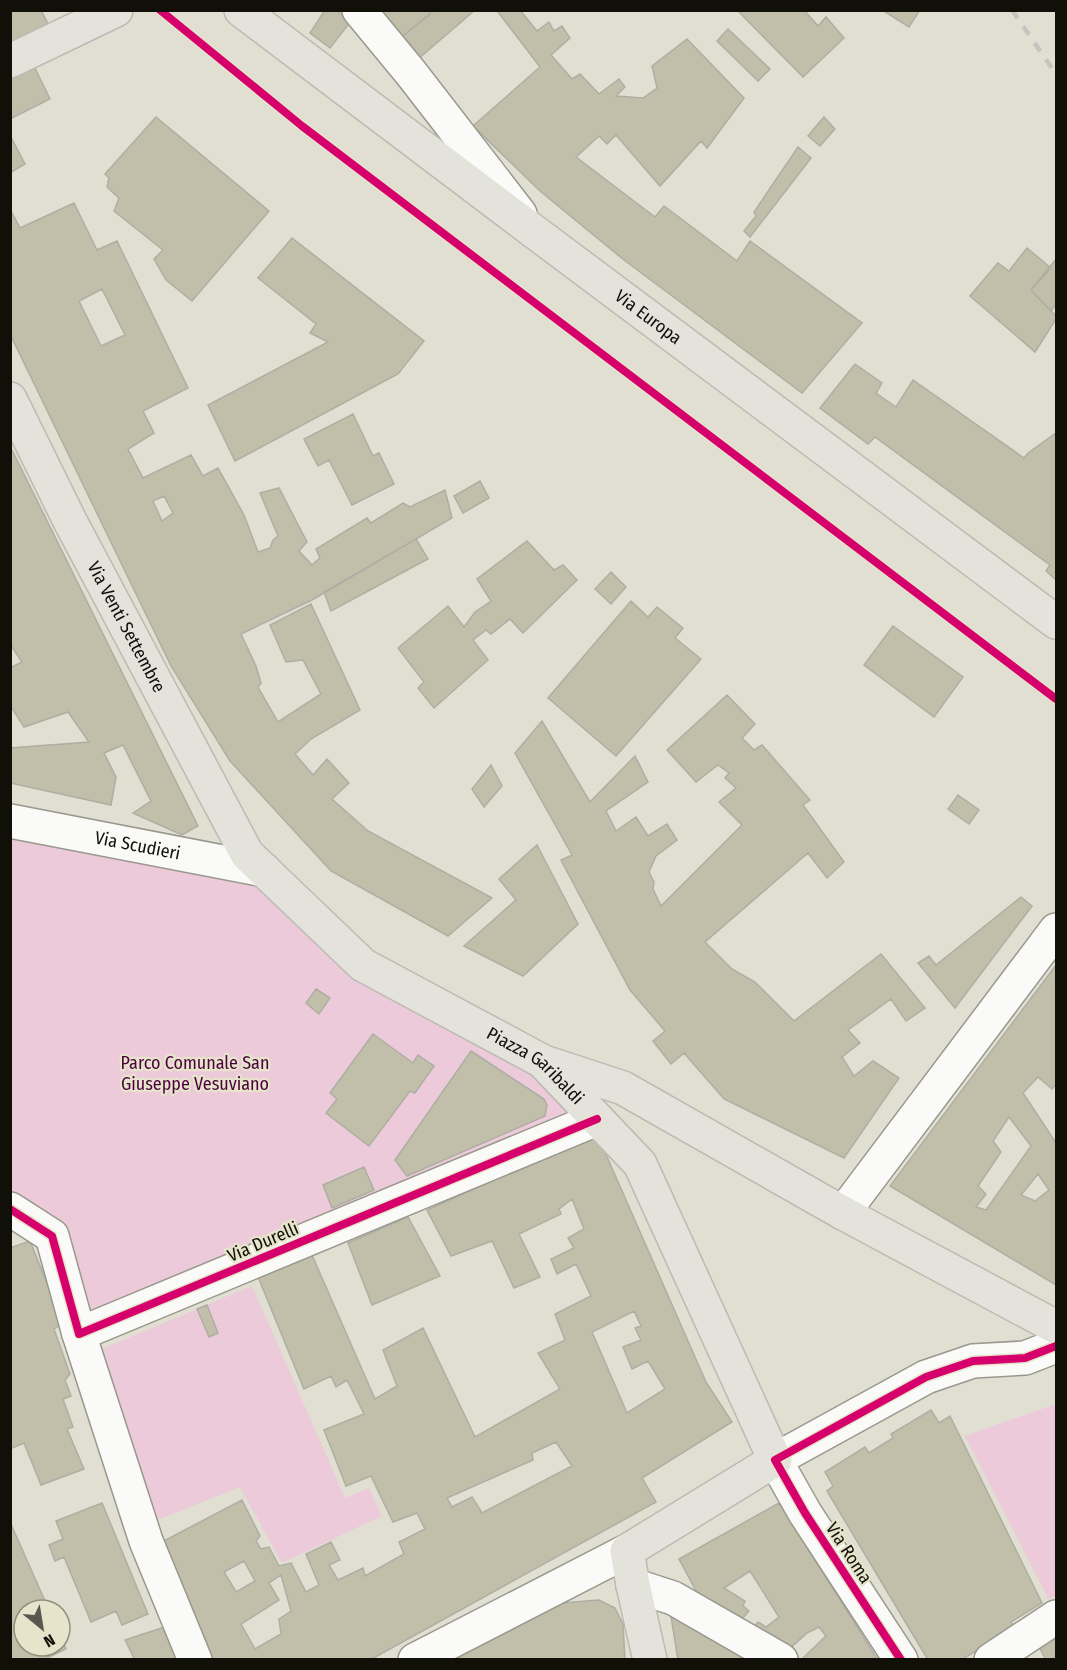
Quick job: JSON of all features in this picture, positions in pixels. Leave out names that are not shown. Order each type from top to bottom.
[{"type":"main road","points":[[10,61],[116,10]]},
{"type":"main road","name":"Via Europa","points":[[241,10],[1056,622]]},
{"type":"main road","name":"Via Venti Settembre","points":[[10,399],[70,521],[256,862]]},
{"type":"main road","name":"Piazza Garibaldi","points":[[256,862],[363,965],[542,1061],[640,1164],[775,1460]]},
{"type":"main road","points":[[542,1061],[623,1088],[843,1213],[1056,1327]]},
{"type":"main road","points":[[650,1659],[627,1551],[775,1460]]},
{"type":"street","points":[[359,10],[411,73],[532,230]]},
{"type":"street","name":"Via Scudieri","points":[[10,821],[256,862]]},
{"type":"street","points":[[843,1213],[1056,930]]},
{"type":"street","name":"Via Durelli","points":[[80,1334],[597,1119]]},
{"type":"street","points":[[10,1209],[52,1236],[80,1334],[146,1541],[195,1659]]},
{"type":"street","points":[[775,1460],[926,1377],[973,1361],[1025,1358],[1056,1346]]},
{"type":"street","name":"Via Roma","points":[[775,1460],[806,1514],[901,1659]]},
{"type":"street","points":[[415,1659],[627,1551]]},
{"type":"street","points":[[633,1585],[674,1598],[781,1659]]},
{"type":"street","points":[[991,1659],[1056,1617]]},
{"type":"green space","name":"Parco Comunale San Giuseppe Vesuviano","points":[[10,833],[258,881],[530,1068],[579,1116],[88,1318],[65,1228],[11,1191]]},
{"type":"green space","points":[[252,1286],[345,1498],[369,1488],[382,1516],[282,1563],[240,1487],[155,1521],[97,1351]]},
{"type":"green space","points":[[1056,1404],[1056,1595],[1049,1600],[965,1436]]},
{"type":"building","points":[[10,10],[41,10],[49,26],[10,45]]},
{"type":"building","points":[[325,10],[335,10],[351,21],[330,48],[310,33]]},
{"type":"building","points":[[381,10],[427,10],[430,14],[399,39],[377,13]]},
{"type":"building","points":[[435,10],[475,10],[417,60],[399,39]]},
{"type":"building","points":[[500,10],[520,10],[537,31],[549,22],[554,31],[562,26],[570,38],[551,55],[572,79],[580,74],[599,94],[619,79],[625,87],[616,96],[643,98],[657,88],[652,66],[687,39],[744,98],[707,148],[701,141],[660,186],[616,135],[607,144],[599,136],[576,157],[655,217],[664,206],[737,261],[750,241],[862,323],[802,393],[624,260],[540,191],[473,126],[540,67],[498,12]]},
{"type":"building","points":[[737,10],[804,10],[818,26],[826,17],[844,38],[803,77]]},
{"type":"building","points":[[882,10],[920,10],[909,27]]},
{"type":"building","points":[[728,29],[770,69],[758,81],[717,41]]},
{"type":"building","points":[[34,66],[50,99],[10,119],[10,78]]},
{"type":"building","points":[[156,117],[269,211],[192,301],[166,280],[154,259],[163,250],[114,211],[119,198],[107,187],[109,178],[105,174]]},
{"type":"building","points":[[824,117],[835,129],[820,146],[808,136]]},
{"type":"building","points":[[10,139],[25,164],[10,173]]},
{"type":"building","points":[[798,147],[811,158],[750,237],[744,231],[756,216],[754,212]]},
{"type":"building","points":[[74,203],[97,250],[117,241],[188,388],[143,411],[154,433],[128,449],[143,478],[191,455],[203,476],[218,468],[244,515],[258,552],[270,548],[273,540],[278,536],[260,493],[279,488],[307,542],[299,551],[312,565],[320,558],[316,549],[367,518],[371,523],[403,503],[410,507],[445,490],[452,518],[312,600],[241,634],[256,666],[261,683],[258,687],[278,722],[321,694],[303,660],[286,662],[270,625],[311,604],[360,710],[311,739],[295,754],[313,775],[327,759],[349,783],[332,799],[368,831],[492,898],[448,936],[331,871],[230,761],[171,666],[10,334],[10,209],[20,228]],"holes":[[[102,289],[125,335],[101,346],[79,301]],[[164,496],[173,513],[162,521],[153,501]]]},
{"type":"building","points":[[292,238],[424,341],[398,374],[235,461],[208,405],[328,342],[310,333],[316,324],[258,278]]},
{"type":"building","points":[[1027,248],[1051,268],[1031,290],[1056,316],[1035,352],[970,296],[998,263],[1009,271]]},
{"type":"building","points":[[1056,259],[1056,304],[1051,311],[1031,290]]},
{"type":"building","points":[[855,364],[882,383],[876,393],[896,407],[913,380],[1024,458],[1056,433],[1056,580],[1046,571],[1050,565],[875,437],[868,444],[820,408]]},
{"type":"building","points":[[353,414],[373,456],[379,453],[394,484],[352,505],[329,460],[318,466],[304,439]]},
{"type":"building","points":[[10,446],[198,826],[182,835],[133,813],[151,801],[123,745],[104,753],[116,777],[111,805],[10,783],[10,748],[89,742],[68,712],[24,727],[10,705],[10,668],[22,662],[10,644]]},
{"type":"building","points":[[480,481],[489,498],[463,513],[454,496]]},
{"type":"building","points":[[416,539],[428,559],[331,611],[324,592]]},
{"type":"building","points":[[527,541],[554,570],[563,565],[577,580],[523,633],[510,619],[491,634],[486,630],[473,640],[488,660],[434,708],[418,688],[424,682],[398,648],[448,606],[464,627],[475,612],[491,601],[477,579]]},
{"type":"building","points":[[611,572],[626,587],[611,604],[595,589]]},
{"type":"building","points":[[631,601],[648,617],[657,607],[683,628],[675,638],[701,659],[616,756],[548,698]]},
{"type":"building","points":[[893,626],[963,677],[934,717],[864,665]]},
{"type":"building","points":[[727,695],[755,724],[742,738],[754,750],[762,745],[810,800],[803,805],[844,862],[827,878],[808,853],[705,942],[732,969],[755,982],[794,1021],[881,954],[925,1008],[906,1021],[891,999],[848,1030],[860,1043],[842,1057],[854,1076],[873,1061],[899,1078],[844,1158],[724,1099],[684,1053],[671,1064],[653,1041],[665,1031],[630,990],[561,860],[572,855],[515,753],[542,721],[590,802],[635,756],[648,782],[606,811],[616,831],[636,817],[648,836],[667,824],[677,840],[656,856],[649,872],[654,882],[653,889],[661,906],[742,825],[719,802],[736,788],[725,778],[729,773],[718,765],[696,782],[667,750]]},
{"type":"building","points":[[491,765],[502,786],[484,807],[472,789]]},
{"type":"building","points":[[958,795],[979,810],[969,824],[948,809]]},
{"type":"building","points":[[537,845],[578,924],[523,976],[464,946],[516,900],[499,879]]},
{"type":"building","points":[[1021,897],[1032,906],[955,1008],[918,963],[929,956],[936,965]]},
{"type":"building","points":[[1056,965],[1056,1084],[1052,1089],[1038,1077],[1023,1093],[1056,1143],[1056,1285],[890,1186]],"holes":[[[1009,1117],[1031,1146],[986,1210],[976,1207],[986,1194],[978,1186],[1001,1152],[993,1141]],[[1038,1174],[1049,1190],[1035,1201],[1021,1195]]]},
{"type":"building","points":[[316,989],[330,998],[319,1014],[306,1003]]},
{"type":"building","points":[[373,1034],[413,1063],[418,1055],[434,1066],[415,1093],[410,1091],[369,1146],[326,1113],[337,1099],[330,1093]]},
{"type":"building","points":[[471,1051],[544,1099],[547,1105],[545,1116],[407,1176],[395,1160]]},
{"type":"building","points":[[597,1134],[706,1382],[732,1422],[642,1478],[656,1502],[370,1660],[209,1660],[158,1544],[242,1500],[260,1536],[256,1541],[261,1549],[269,1547],[279,1566],[291,1563],[306,1592],[319,1585],[306,1554],[331,1542],[340,1560],[329,1565],[338,1580],[363,1568],[365,1576],[404,1554],[399,1542],[425,1529],[417,1513],[393,1522],[371,1476],[346,1486],[324,1430],[364,1414],[347,1380],[336,1387],[331,1376],[304,1389],[258,1277],[312,1255],[375,1399],[397,1386],[383,1350],[423,1328],[475,1437],[560,1389],[538,1353],[565,1340],[555,1314],[591,1296],[576,1264],[557,1274],[551,1259],[574,1248],[568,1238],[584,1229],[572,1199],[559,1209],[561,1214],[519,1234],[540,1277],[514,1288],[492,1241],[451,1256],[427,1210]],"holes":[[[634,1311],[641,1326],[635,1328],[641,1340],[623,1347],[632,1369],[648,1361],[665,1389],[627,1413],[592,1332]],[[556,1442],[572,1466],[482,1513],[472,1497],[452,1507],[447,1498],[533,1460],[532,1453]],[[244,1561],[255,1581],[236,1592],[224,1572]],[[281,1575],[291,1611],[279,1619],[281,1634],[255,1649],[241,1624],[279,1600],[269,1583]]]},
{"type":"building","points":[[364,1167],[374,1190],[332,1208],[323,1185]]},
{"type":"building","points":[[408,1217],[440,1276],[372,1305],[348,1243]]},
{"type":"building","points":[[30,1241],[63,1323],[54,1329],[70,1374],[65,1380],[71,1396],[63,1399],[73,1427],[67,1429],[84,1469],[41,1485],[24,1443],[12,1448],[10,1445],[10,1248]]},
{"type":"building","points":[[207,1305],[218,1333],[209,1337],[197,1309]]},
{"type":"building","points":[[931,1410],[939,1423],[950,1416],[1042,1603],[1011,1622],[1015,1628],[961,1660],[928,1660],[827,1491],[833,1486],[825,1472],[865,1447],[869,1453],[893,1438],[891,1434]]},
{"type":"building","points":[[102,1503],[148,1614],[122,1625],[116,1611],[91,1622],[64,1557],[55,1561],[49,1545],[63,1539],[56,1521]]},
{"type":"building","points":[[779,1503],[878,1660],[802,1659],[826,1636],[819,1627],[807,1633],[787,1651],[749,1633],[758,1622],[766,1627],[779,1617],[750,1571],[724,1588],[745,1601],[743,1606],[749,1611],[740,1621],[702,1602],[679,1559]]},
{"type":"building","points":[[10,1522],[44,1598],[12,1598],[12,1658],[47,1658],[10,1660]]},
{"type":"building","points":[[599,1600],[615,1608],[623,1624],[625,1660],[440,1660],[548,1604]]},
{"type":"building","points":[[669,1604],[761,1660],[678,1660]]},
{"type":"building","points":[[174,1624],[188,1660],[135,1660],[125,1640]]},
{"type":"building","points":[[1056,1626],[1056,1660],[1046,1660],[1035,1639]]},
{"type":"railway","points":[[1012,10],[1056,74]]},
{"type":"cycle path","points":[[160,10],[302,126],[1056,699]]},
{"type":"cycle path","points":[[10,1209],[52,1236],[79,1334],[597,1119]]},
{"type":"cycle path","points":[[901,1660],[805,1513],[775,1460],[926,1377],[973,1361],[1025,1358],[1056,1346]]}]
